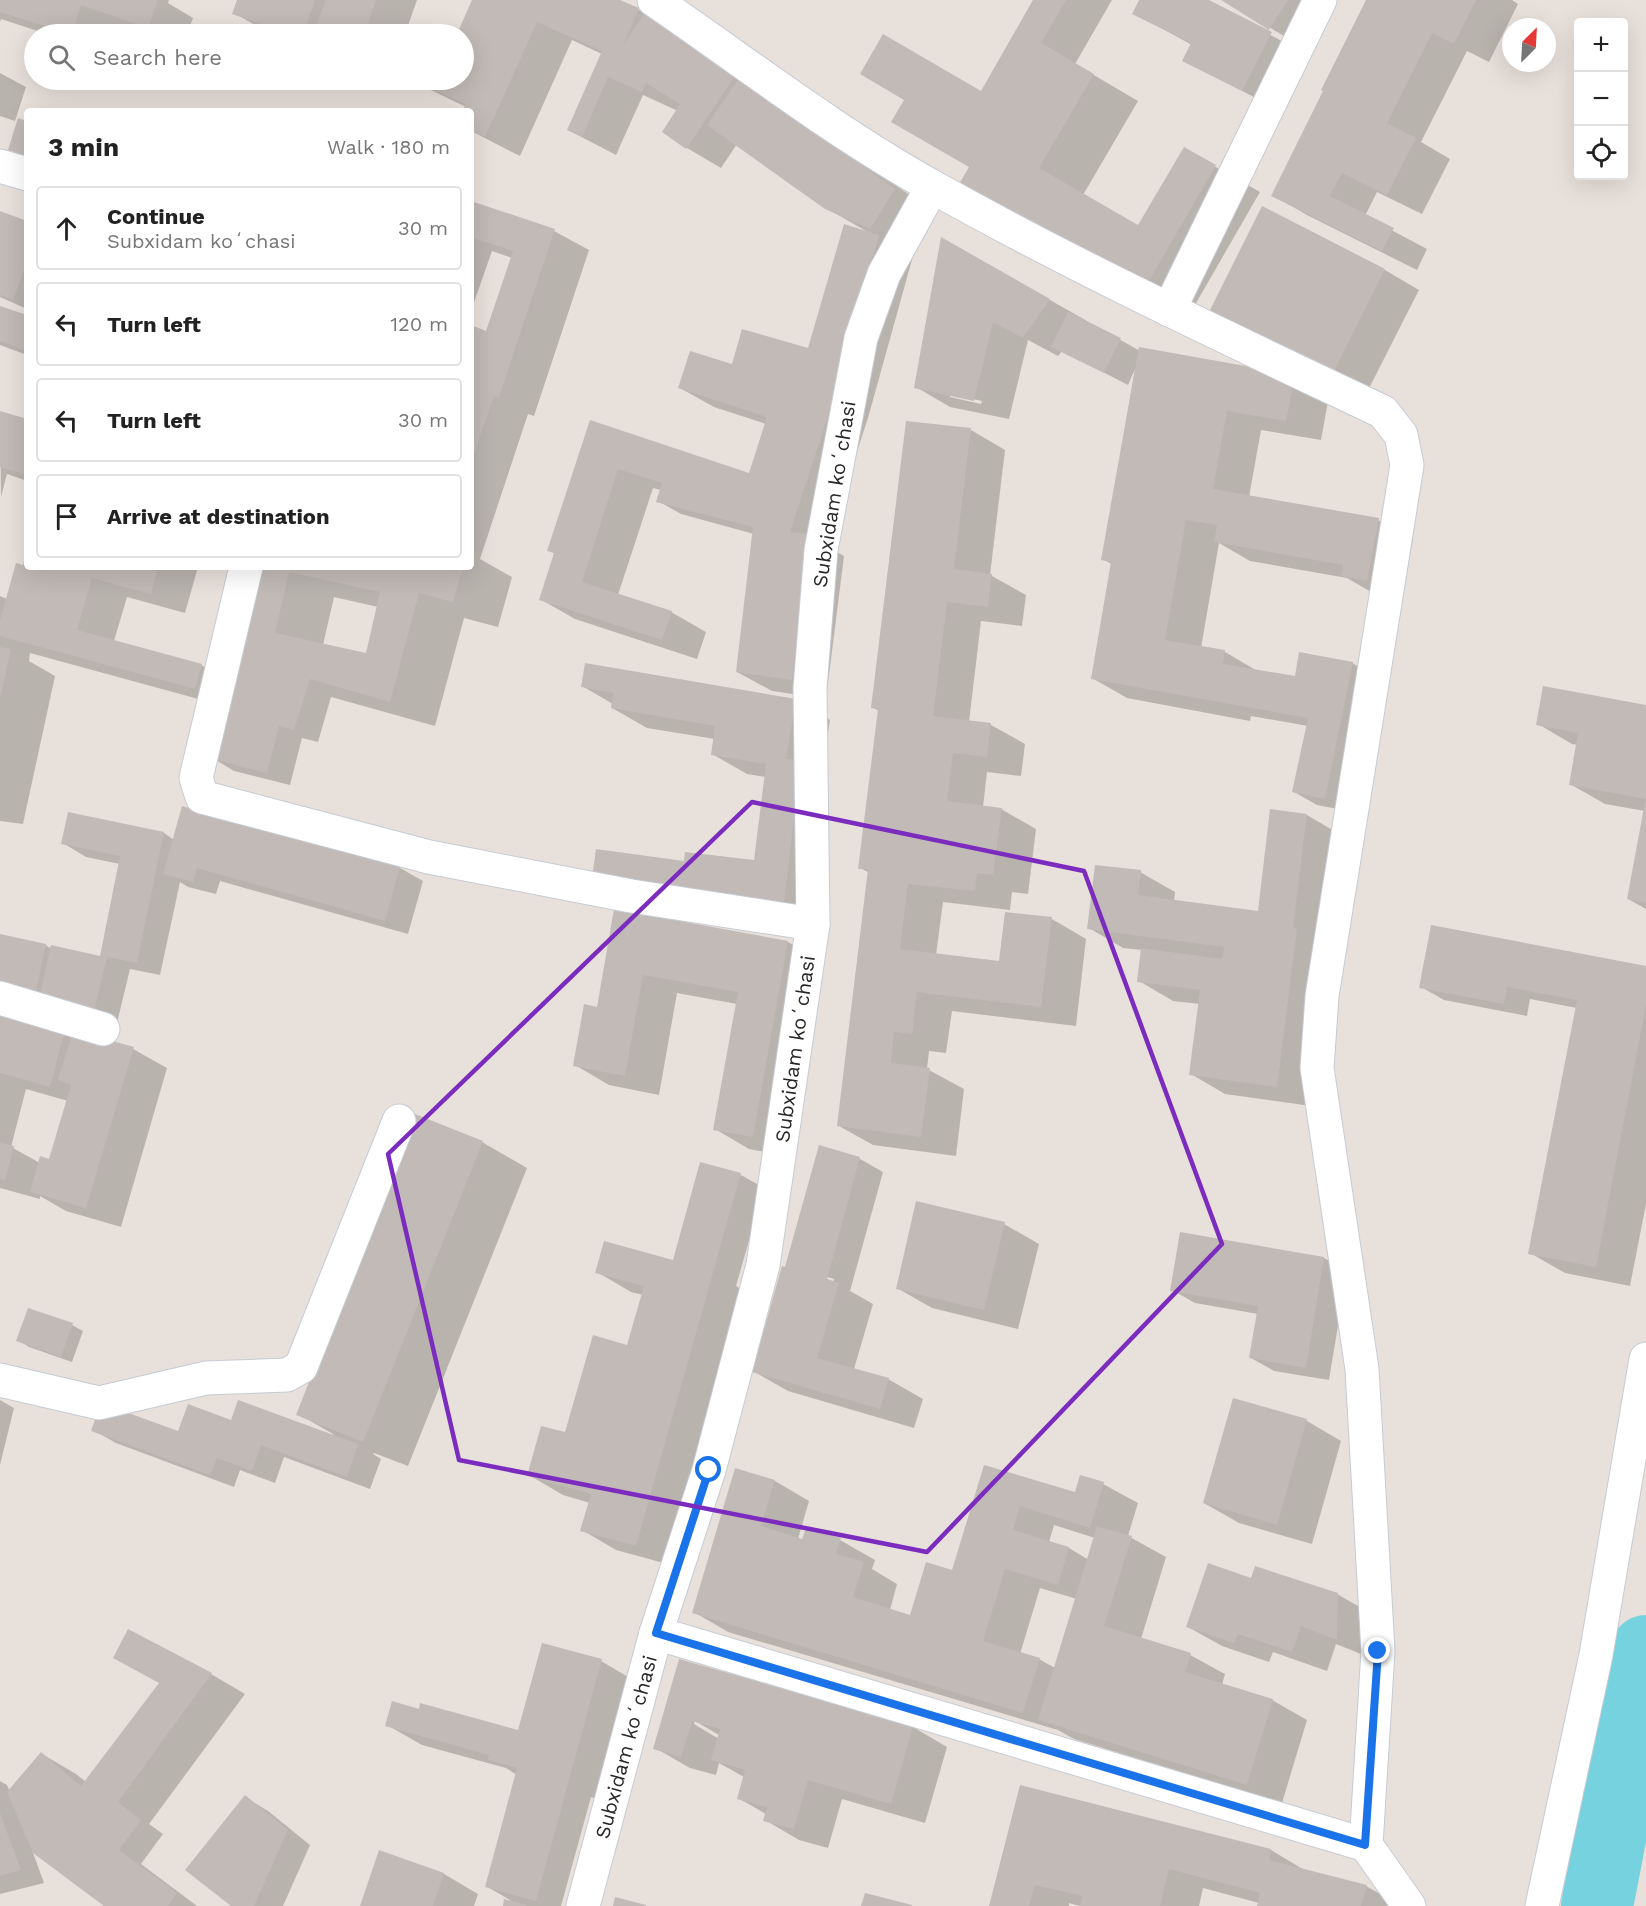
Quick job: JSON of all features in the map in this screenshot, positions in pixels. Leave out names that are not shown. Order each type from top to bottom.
[{"type":"street","points":[[654,0],[854,139],[932,187],[1169,310],[1383,412],[1401,435],[1407,465],[1322,996],[1317,1068],[1363,1381],[1378,1651],[1365,1845]]},
{"type":"street","points":[[1169,310],[1320,0]]},
{"type":"street","points":[[0,166],[24,173]]},
{"type":"street","name":"Subxidam koʻchasi","points":[[583,1906],[656,1633],[709,1470],[763,1265],[813,924],[810,688],[821,550],[861,338],[884,274],[932,187]]},
{"type":"street","points":[[245,570],[196,778],[202,796],[429,857],[631,897],[813,924]]},
{"type":"street","points":[[0,998],[103,1029]]},
{"type":"street","points":[[0,1380],[99,1402],[206,1378],[287,1375],[301,1367],[399,1121]]},
{"type":"street","points":[[1542,1906],[1596,1655],[1646,1359]]},
{"type":"street","points":[[656,1633],[1365,1845],[1409,1906]]},
{"type":"highlighted area","points":[[752,802],[1084,871],[1222,1244],[927,1552],[459,1460],[388,1154]]},
{"type":"building","points":[[0,0],[158,0],[149,24],[136,24],[81,5],[75,24],[39,24],[0,12]]},
{"type":"building","points":[[237,0],[315,0],[307,24],[261,24],[232,14]]},
{"type":"building","points":[[326,0],[376,0],[368,24],[317,24]]},
{"type":"building","points":[[472,0],[620,0],[639,8],[623,45],[645,13],[737,73],[686,149],[662,132],[680,104],[646,83],[642,92],[608,77],[582,137],[567,130],[602,51],[537,22],[485,137],[474,132],[474,108],[464,108],[466,104],[434,90],[474,90],[474,24],[461,24]]},
{"type":"building","points":[[1033,0],[1066,0],[1041,43],[1094,74],[1039,168],[1138,225],[1184,147],[1216,165],[1142,293],[958,186],[969,167],[891,122],[904,100],[860,74],[883,34],[981,91]]},
{"type":"building","points":[[1139,0],[1209,0],[1272,32],[1242,91],[1182,61],[1191,43],[1132,14]]},
{"type":"building","points":[[1221,0],[1288,0],[1269,30]]},
{"type":"building","points":[[1366,0],[1476,0],[1454,44],[1432,33],[1387,123],[1416,138],[1387,195],[1342,173],[1330,196],[1394,228],[1382,251],[1271,196]]},
{"type":"building","points":[[740,77],[895,189],[870,229],[825,209],[707,125]]},
{"type":"building","points":[[18,118],[24,120],[24,155],[8,150]]},
{"type":"building","points":[[474,202],[555,229],[499,397],[494,396],[474,454],[474,326],[486,331],[513,251],[474,238]]},
{"type":"building","points":[[1262,206],[1385,269],[1328,383],[1204,322]]},
{"type":"building","points":[[0,211],[24,220],[24,270],[13,300],[0,295]]},
{"type":"building","points":[[844,224],[879,235],[834,398],[790,532],[810,534],[792,680],[736,672],[753,527],[656,502],[662,483],[618,469],[582,582],[672,611],[662,640],[539,600],[554,553],[547,551],[590,420],[749,473],[767,417],[678,388],[690,351],[732,364],[742,329],[808,348]]},
{"type":"building","points":[[941,237],[1050,299],[1023,338],[993,322],[974,401],[914,388]]},
{"type":"building","points":[[0,306],[24,314],[24,350],[0,341]]},
{"type":"building","points":[[1068,312],[1121,338],[1104,373],[1051,347]]},
{"type":"building","points":[[1139,347],[1295,375],[1286,421],[1227,411],[1213,489],[1379,518],[1367,581],[1341,576],[1343,565],[1214,542],[1217,525],[1186,520],[1165,640],[1225,650],[1223,664],[1295,676],[1299,652],[1353,662],[1325,799],[1292,792],[1308,718],[1091,679],[1111,562],[1101,560]]},
{"type":"building","points":[[0,411],[24,418],[24,475],[0,467]]},
{"type":"building","points":[[906,421],[971,428],[954,569],[992,574],[988,607],[947,602],[933,716],[991,723],[987,757],[953,753],[947,801],[1002,808],[993,875],[977,873],[975,891],[908,884],[900,949],[999,961],[1005,912],[1052,917],[1041,1007],[917,992],[912,1034],[894,1032],[891,1063],[930,1068],[921,1137],[837,1126],[868,869],[858,869],[878,709],[871,708]]},
{"type":"building","points":[[24,561],[24,570],[157,570],[151,594],[92,578],[77,630],[202,664],[195,689],[0,636],[0,620],[16,563],[23,565]]},
{"type":"building","points":[[258,570],[462,570],[453,602],[419,593],[390,702],[310,679],[294,730],[279,726],[267,773],[209,758]],"holes":[[[289,572],[380,592],[366,653],[275,633]]]},
{"type":"building","points":[[0,647],[11,649],[1,694],[0,694]]},
{"type":"building","points":[[585,663],[796,699],[786,759],[801,760],[784,902],[592,878],[596,849],[684,861],[685,852],[754,860],[766,764],[711,755],[715,726],[611,708],[613,693],[581,687]]},
{"type":"building","points":[[1543,686],[1646,705],[1646,799],[1569,785],[1578,733],[1536,725]]},
{"type":"building","points":[[1646,802],[1646,903],[1627,899]]},
{"type":"building","points":[[182,806],[400,867],[385,921],[197,868],[193,882],[163,874]]},
{"type":"building","points":[[1270,809],[1307,814],[1293,928],[1297,929],[1277,1087],[1189,1075],[1200,990],[1137,982],[1141,948],[1222,959],[1224,947],[1087,929],[1095,865],[1141,870],[1138,895],[1258,911]]},
{"type":"building","points":[[68,812],[164,832],[137,963],[107,957],[94,1011],[39,999],[51,945],[100,956],[120,856],[61,844]]},
{"type":"building","points":[[614,909],[788,941],[753,1137],[713,1130],[738,992],[643,975],[625,1076],[573,1066],[584,1004],[597,1007]]},
{"type":"building","points":[[1431,925],[1646,966],[1646,1005],[1596,1267],[1528,1254],[1577,1000],[1507,987],[1504,1004],[1419,988]]},
{"type":"building","points":[[0,934],[46,944],[36,991],[0,983]]},
{"type":"building","points":[[0,1010],[66,1027],[50,1087],[0,1073]]},
{"type":"building","points":[[73,1030],[134,1047],[86,1208],[30,1192],[40,1156],[49,1159],[71,1085],[58,1080]]},
{"type":"building","points":[[415,1114],[483,1141],[363,1442],[296,1415]]},
{"type":"building","points":[[0,1142],[14,1146],[5,1180],[0,1179]]},
{"type":"building","points":[[819,1145],[860,1157],[827,1279],[839,1283],[817,1358],[889,1378],[880,1409],[752,1372],[782,1266],[785,1267]]},
{"type":"building","points":[[700,1162],[741,1173],[636,1546],[580,1531],[591,1494],[527,1476],[541,1426],[565,1432],[593,1335],[627,1345],[644,1286],[595,1273],[604,1241],[673,1260]]},
{"type":"building","points":[[916,1201],[1005,1222],[984,1310],[896,1289]]},
{"type":"building","points":[[1180,1232],[1324,1257],[1306,1368],[1249,1358],[1258,1306],[1170,1291]]},
{"type":"building","points":[[28,1308],[73,1323],[61,1357],[16,1341]]},
{"type":"building","points":[[1233,1398],[1307,1419],[1277,1525],[1203,1503]]},
{"type":"building","points":[[238,1400],[358,1444],[347,1477],[261,1445],[252,1471],[217,1458],[210,1475],[91,1431],[101,1403],[178,1431],[188,1404],[231,1420]]},
{"type":"building","points":[[984,1465],[1075,1492],[1080,1475],[1104,1482],[1090,1528],[1020,1506],[1013,1530],[1069,1547],[1058,1585],[1005,1569],[983,1641],[1040,1658],[1023,1713],[692,1613],[735,1468],[775,1480],[761,1526],[802,1539],[806,1528],[841,1538],[836,1554],[864,1562],[853,1597],[910,1615],[926,1562],[952,1570]]},
{"type":"building","points":[[1097,1526],[1132,1536],[1104,1626],[1191,1653],[1185,1672],[1273,1699],[1247,1785],[1038,1720]]},
{"type":"building","points":[[1208,1563],[1251,1578],[1255,1566],[1338,1593],[1337,1640],[1301,1626],[1292,1652],[1238,1634],[1234,1643],[1186,1627]]},
{"type":"building","points":[[128,1629],[212,1673],[118,1802],[141,1820],[119,1850],[177,1893],[168,1906],[104,1906],[33,1853],[7,1792],[41,1752],[81,1786],[159,1683],[113,1658]]},
{"type":"building","points":[[542,1643],[602,1659],[536,1901],[485,1887],[517,1768],[488,1760],[489,1755],[385,1726],[392,1701],[419,1709],[420,1703],[518,1730]]},
{"type":"building","points":[[679,1659],[913,1726],[891,1804],[808,1780],[794,1829],[763,1821],[767,1807],[737,1799],[745,1770],[711,1760],[720,1729],[692,1721],[681,1757],[653,1749]]},
{"type":"building","points":[[1020,1785],[1271,1849],[1269,1860],[1367,1885],[1361,1906],[1257,1906],[1260,1893],[1169,1869],[1160,1906],[1080,1906],[1082,1896],[1035,1885],[1029,1906],[989,1906]]},
{"type":"building","points":[[245,1795],[288,1830],[254,1906],[231,1906],[185,1870]]},
{"type":"building","points":[[0,1813],[21,1870],[0,1876]]},
{"type":"building","points":[[379,1850],[444,1873],[433,1906],[360,1906]]},
{"type":"building","points":[[865,1893],[912,1905],[912,1906],[861,1906]]},
{"type":"building","points":[[615,1897],[646,1905],[646,1906],[613,1906]]},
{"type":"building","points":[[504,1899],[526,1905],[526,1906],[503,1906]]},
{"type":"waterway","points":[[1597,1906],[1646,1651]]},
{"type":"route","points":[[709,1470],[656,1633],[1365,1845],[1378,1651]]}]
